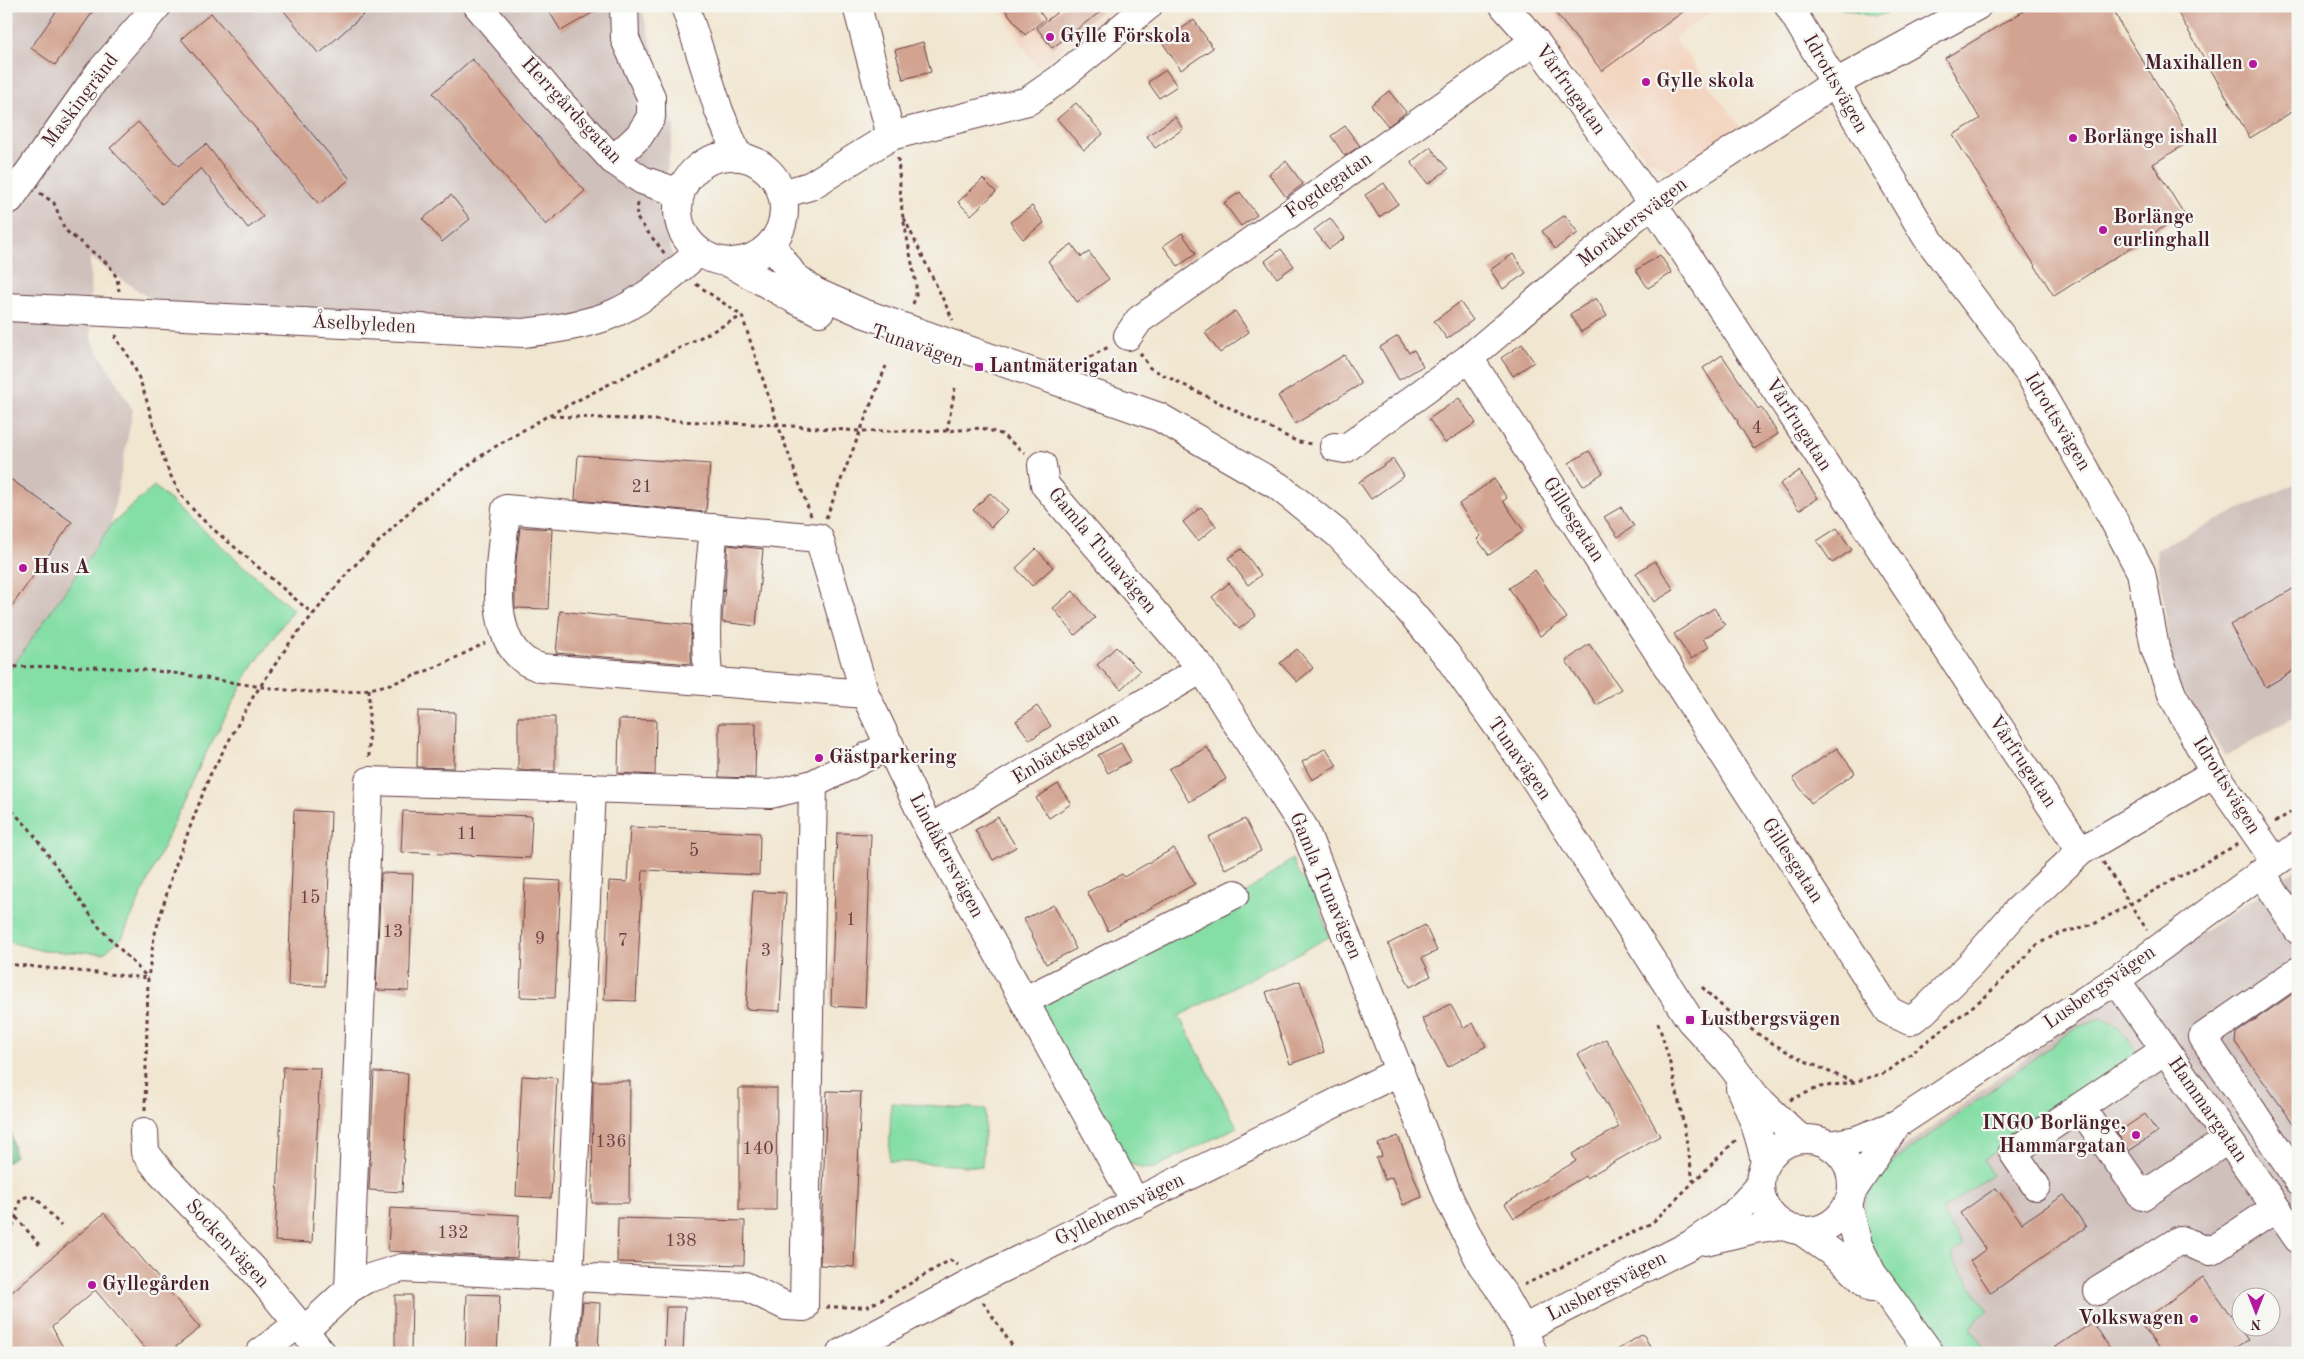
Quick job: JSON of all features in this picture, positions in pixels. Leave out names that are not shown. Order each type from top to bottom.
[{"type":"street","name":"Maskingränd","points":[[13,192],[99,73],[157,6]]},
{"type":"street","name":"Herrgårdsgatan","points":[[478,6],[551,93],[613,160],[642,180],[680,193]]},
{"type":"street","points":[[613,160],[639,136],[651,117],[651,97],[625,39],[624,6]]},
{"type":"street","points":[[685,6],[719,111],[738,157]]},
{"type":"street","points":[[857,6],[891,136]]},
{"type":"street","points":[[782,194],[810,186],[891,136],[1028,101],[1058,80],[1148,6]]},
{"type":"street","name":"Vårfrugatan","points":[[1504,6],[1535,40],[1652,203],[2081,851]]},
{"type":"street","name":"Idrottsvägen","points":[[1790,6],[1834,84],[1926,236],[2029,373],[2111,515],[2141,572],[2156,648],[2172,694],[2214,773],[2256,834],[2268,867],[2298,930]]},
{"type":"street","name":"Moråkersvägen","points":[[1334,446],[1345,449],[1469,358],[1652,203],[1834,84],[1977,6]]},
{"type":"street","name":"Fogdegatan","points":[[1128,336],[1139,320],[1535,40]]},
{"type":"street","points":[[723,157],[738,157],[753,161],[766,169],[776,180],[782,194],[784,212],[780,229],[772,244],[758,255],[744,261],[728,262],[713,259],[699,252],[688,240],[680,226],[678,209],[680,193],[687,180],[703,165],[723,157]]},
{"type":"street","name":"Tunavägen","points":[[772,244],[793,276],[806,286],[833,301],[1160,417],[1278,486],[1338,534],[1446,654],[1529,770],[1690,1020],[1727,1060],[1756,1097],[1795,1134],[1803,1139]]},
{"type":"street","name":"Åselbyleden","points":[[6,307],[523,333],[545,331],[607,316],[627,306],[669,279],[699,252]]},
{"type":"street","name":"Tunavägen","points":[[728,262],[794,299],[879,335],[1158,424],[1278,486]]},
{"type":"street","name":"Gillesgatan","points":[[1469,358],[1888,1011],[1910,1021],[1924,1011],[1971,964],[2015,913],[2081,851],[2214,773]]},
{"type":"street","name":"Gamla Tunavägen","points":[[1042,465],[1045,485],[1202,669],[1304,828],[1449,1198],[1482,1265],[1504,1295],[1528,1341]]},
{"type":"street","points":[[818,538],[506,509],[498,608],[510,646],[525,661],[542,668],[865,694]]},
{"type":"street","points":[[709,682],[706,656],[706,623],[714,528]]},
{"type":"street","name":"Lindåkersvägen","points":[[818,538],[865,694],[929,829],[1136,1203]]},
{"type":"street","name":"Enbäcksgatan","points":[[929,829],[1202,669]]},
{"type":"street","points":[[350,1289],[369,781],[771,794],[814,784],[890,745]]},
{"type":"street","points":[[260,1353],[301,1328],[350,1289],[366,1279],[402,1268],[745,1286],[786,1306],[804,1307],[814,784]]},
{"type":"street","points":[[563,1353],[569,1277],[592,788]]},
{"type":"street","name":"Lusbergsvägen","points":[[1830,1145],[1857,1140],[1897,1124],[2116,980],[2298,846]]},
{"type":"street","points":[[1024,1001],[1235,894]]},
{"type":"street","points":[[2298,971],[2203,1038],[2298,1180]]},
{"type":"street","name":"Hammargatan","points":[[2116,980],[2298,1239]]},
{"type":"street","points":[[2036,1186],[2013,1152],[2165,1050]]},
{"type":"street","name":"Tunavägen","points":[[1727,1060],[1753,1118],[1762,1144],[1762,1175]]},
{"type":"street","name":"Gyllehemsvägen","points":[[841,1353],[970,1284],[1400,1071]]},
{"type":"street","points":[[2080,1107],[2142,1196],[2227,1140]]},
{"type":"street","name":"Lusbergsvägen","points":[[1850,1198],[1897,1124]]},
{"type":"street","name":"Sockenvägen","points":[[144,1132],[145,1152],[161,1173],[254,1270],[322,1353]]},
{"type":"street","points":[[1920,1353],[1901,1324],[1864,1279],[1841,1259],[1770,1215],[1762,1202],[1762,1175],[1780,1147],[1791,1141],[1803,1139],[1817,1140],[1830,1145],[1846,1160],[1850,1171],[1850,1198],[1858,1245],[1872,1273],[1930,1353]]},
{"type":"street","name":"Lusbergsvägen","points":[[1528,1341],[1690,1245],[1732,1215],[1762,1175]]},
{"type":"street","points":[[1793,1228],[1817,1230],[1830,1226],[1840,1217],[1850,1198]]},
{"type":"street","points":[[2098,1291],[2180,1240],[2211,1251],[2276,1208]]},
{"type":"street","name":"Lusbergsvägen","points":[[1690,1245],[1755,1229],[1793,1228]]},
{"type":"path","points":[[891,136],[898,156],[902,212],[916,284],[916,295],[911,309]]},
{"type":"path","points":[[642,180],[636,216],[677,270],[742,316],[818,538]]},
{"type":"path","points":[[13,192],[54,203],[65,230],[114,271],[119,290],[118,332],[115,338],[129,356],[139,377],[161,452],[183,497],[208,524],[313,614]]},
{"type":"path","points":[[902,212],[956,324]]},
{"type":"path","points":[[144,1132],[148,978],[154,937],[174,869],[206,784],[253,697],[291,641],[349,571],[419,502],[488,451],[549,416],[742,316]]},
{"type":"path","points":[[1070,368],[1128,336],[1150,368],[1298,442],[1334,446]]},
{"type":"path","points":[[818,538],[886,366]]},
{"type":"path","points":[[947,431],[955,388]]},
{"type":"path","points":[[549,416],[778,425],[859,431],[947,431],[982,428],[1001,434],[1042,465]]},
{"type":"path","points":[[6,666],[84,666],[171,673],[262,686],[346,691],[369,689],[414,677],[505,632]]},
{"type":"path","points":[[369,689],[369,781]]},
{"type":"path","points":[[6,805],[29,828],[99,927],[148,978]]},
{"type":"path","points":[[2131,905],[2298,808]]},
{"type":"path","points":[[6,964],[148,978]]},
{"type":"path","points":[[1702,988],[1727,1013],[1752,1032],[1785,1051],[1854,1082]]},
{"type":"path","points":[[1658,1023],[1666,1047],[1687,1139],[1693,1182]]},
{"type":"path","points":[[1504,1295],[1652,1223],[1741,1134]]},
{"type":"path","points":[[6,1241],[11,1233],[20,1200],[32,1196],[37,1199],[61,1226]]},
{"type":"path","points":[[6,1205],[41,1247]]},
{"type":"path","points":[[804,1307],[866,1306],[905,1287],[950,1260],[956,1263],[1017,1353]]},
{"type":"shaded area","points":[[6,6],[641,6],[674,127],[660,211],[677,271],[586,323],[223,318],[150,299],[90,257],[91,340],[133,410],[111,525],[6,676]]},
{"type":"shaded area","name":"Gylle Förskola","points":[[999,6],[1128,6],[1036,67]]},
{"type":"shaded area","name":"Gylle skola","points":[[1520,6],[1719,6],[1674,38],[1741,127],[1675,173],[1648,159]]},
{"type":"shaded area","points":[[2298,482],[2298,715],[2226,756],[2175,680],[2156,549]]},
{"type":"shaded area","points":[[2298,868],[2298,1353],[1938,1353],[1856,1220],[1861,1196],[1890,1158],[2103,1000]]},
{"type":"green space","points":[[1833,6],[1909,6],[1874,17]]},
{"type":"green space","points":[[154,486],[293,610],[251,669],[203,759],[122,938],[104,953],[43,951],[6,941],[6,676],[111,525]]},
{"type":"green space","points":[[1292,859],[1300,877],[1312,882],[1329,937],[1179,1016],[1237,1127],[1154,1168],[1143,1169],[1129,1163],[1037,1003],[1241,896]]},
{"type":"green space","points":[[2101,1018],[2118,1027],[2139,1054],[1983,1160],[1992,1175],[1941,1211],[1963,1245],[1951,1255],[1988,1311],[1970,1327],[1987,1353],[1942,1353],[1896,1290],[1873,1254],[1862,1224],[1862,1215],[1867,1199],[1892,1163],[2078,1026]]},
{"type":"green space","points":[[891,1103],[986,1109],[982,1167],[889,1161]]},
{"type":"green space","points":[[6,1106],[15,1156],[6,1163]]},
{"type":"building","points":[[60,6],[97,6],[55,65],[31,48]]},
{"type":"building","points":[[280,6],[373,6],[319,54]]},
{"type":"building","points":[[546,6],[604,6],[561,31]]},
{"type":"building","points":[[1002,6],[1035,6],[1045,19],[1025,35]]},
{"type":"building","points":[[1065,6],[1108,6],[1052,48],[1037,28]]},
{"type":"building","points":[[1550,6],[1691,6],[1602,71]]},
{"type":"building","points":[[2032,6],[2112,6],[2123,29],[2192,140],[2153,164],[2184,214],[2054,296],[1953,135],[1980,119],[1945,58]]},
{"type":"building","name":"Maxihallen","points":[[2174,6],[2289,6],[2298,21],[2298,108],[2250,138]]},
{"type":"building","points":[[211,13],[350,179],[319,204],[181,39]]},
{"type":"building","points":[[1194,20],[1213,48],[1181,70],[1162,42]]},
{"type":"building","points":[[923,42],[931,72],[903,79],[895,50]]},
{"type":"building","points":[[472,59],[585,191],[546,225],[433,93]]},
{"type":"building","points":[[1166,70],[1177,86],[1159,98],[1148,82]]},
{"type":"building","points":[[1389,91],[1406,112],[1388,126],[1371,105]]},
{"type":"building","points":[[1076,103],[1103,134],[1084,150],[1057,119]]},
{"type":"building","points":[[1175,117],[1183,129],[1155,148],[1147,136]]},
{"type":"building","points":[[138,122],[178,166],[206,144],[263,217],[248,228],[201,168],[162,204],[110,148]]},
{"type":"building","points":[[1345,126],[1360,146],[1345,156],[1331,136]]},
{"type":"building","points":[[1430,147],[1448,169],[1428,184],[1411,162]]},
{"type":"building","points":[[1286,161],[1303,184],[1286,197],[1269,174]]},
{"type":"building","points":[[983,179],[996,192],[971,215],[958,202]]},
{"type":"building","points":[[1384,183],[1398,204],[1379,217],[1365,195]]},
{"type":"building","points":[[1240,192],[1257,215],[1241,226],[1224,203]]},
{"type":"building","points":[[451,195],[470,219],[442,242],[423,219]]},
{"type":"building","points":[[1032,206],[1044,223],[1023,239],[1010,222]]},
{"type":"building","points":[[1565,215],[1578,233],[1555,249],[1542,231]]},
{"type":"building","points":[[1330,218],[1345,238],[1329,249],[1314,230]]},
{"type":"building","points":[[1182,233],[1196,254],[1178,266],[1163,246]]},
{"type":"building","points":[[1072,244],[1081,257],[1089,252],[1109,279],[1077,302],[1048,261]]},
{"type":"building","points":[[1281,249],[1294,266],[1277,278],[1265,261]]},
{"type":"building","points":[[1513,254],[1526,273],[1503,289],[1490,270]]},
{"type":"building","points":[[1660,255],[1672,273],[1648,288],[1636,270]]},
{"type":"building","points":[[1596,298],[1607,316],[1581,332],[1570,314]]},
{"type":"building","points":[[1460,302],[1473,320],[1447,339],[1434,321]]},
{"type":"building","points":[[1235,311],[1249,332],[1220,353],[1205,333]]},
{"type":"building","points":[[1398,336],[1409,353],[1414,350],[1423,366],[1399,380],[1380,347]]},
{"type":"building","points":[[1522,344],[1534,362],[1513,376],[1501,358]]},
{"type":"building","points":[[1344,355],[1361,384],[1295,424],[1278,396]]},
{"type":"building","points":[[1722,355],[1758,409],[1761,407],[1778,434],[1754,449],[1703,368]]},
{"type":"building","points":[[1459,398],[1476,423],[1445,443],[1429,419]]},
{"type":"building","points":[[1589,451],[1603,473],[1583,486],[1569,463]]},
{"type":"building","points":[[578,455],[710,464],[706,512],[575,500]]},
{"type":"building","points":[[1393,459],[1404,476],[1371,499],[1359,482]]},
{"type":"building","points":[[1799,471],[1818,498],[1799,510],[1780,484]]},
{"type":"building","name":"Hus A","points":[[6,476],[72,522],[6,614]]},
{"type":"building","points":[[1494,479],[1507,498],[1503,501],[1524,531],[1489,555],[1477,539],[1481,536],[1459,504]]},
{"type":"building","points":[[990,493],[1008,510],[991,527],[973,510]]},
{"type":"building","points":[[1201,507],[1216,526],[1198,541],[1183,522]]},
{"type":"building","points":[[1621,507],[1634,526],[1618,537],[1604,517]]},
{"type":"building","points":[[520,527],[552,529],[548,609],[515,608],[515,569]]},
{"type":"building","points":[[1837,528],[1852,550],[1832,563],[1817,541]]},
{"type":"building","points":[[728,545],[763,549],[756,626],[722,622]]},
{"type":"building","points":[[1036,549],[1053,567],[1032,586],[1016,568]]},
{"type":"building","points":[[1242,549],[1261,575],[1248,585],[1228,558]]},
{"type":"building","points":[[1655,561],[1674,590],[1654,602],[1636,573]]},
{"type":"building","points":[[1535,570],[1567,618],[1540,636],[1509,588]]},
{"type":"building","points":[[1229,583],[1256,616],[1239,629],[1212,597]]},
{"type":"building","points":[[2298,586],[2298,668],[2266,687],[2230,625]]},
{"type":"building","points":[[1073,591],[1095,618],[1075,635],[1053,608]]},
{"type":"building","points":[[1714,608],[1725,625],[1703,639],[1709,647],[1691,659],[1674,634]]},
{"type":"building","points":[[560,611],[691,625],[691,664],[556,653]]},
{"type":"building","points":[[1589,644],[1621,689],[1597,705],[1566,661]]},
{"type":"building","points":[[1116,647],[1140,671],[1121,689],[1097,665]]},
{"type":"building","points":[[1297,649],[1313,668],[1297,682],[1280,663]]},
{"type":"building","points":[[1037,706],[1051,726],[1030,740],[1016,721]]},
{"type":"building","points":[[418,711],[455,712],[454,768],[417,767]]},
{"type":"building","points":[[518,717],[555,717],[555,771],[518,770]]},
{"type":"building","points":[[619,719],[656,720],[655,775],[618,773]]},
{"type":"building","points":[[719,723],[756,723],[755,778],[719,777]]},
{"type":"building","points":[[1121,743],[1131,761],[1108,773],[1098,755]]},
{"type":"building","points":[[1207,747],[1226,779],[1189,802],[1169,769]]},
{"type":"building","points":[[1326,748],[1337,766],[1312,780],[1302,762]]},
{"type":"building","points":[[1837,748],[1855,773],[1811,803],[1793,778]]},
{"type":"building","points":[[1058,784],[1071,804],[1049,818],[1036,798]]},
{"type":"building","points":[[294,810],[331,812],[325,986],[288,985]]},
{"type":"building","points":[[403,811],[532,816],[530,858],[401,852]]},
{"type":"building","points":[[998,817],[1016,847],[993,860],[975,830]]},
{"type":"building","points":[[1245,819],[1261,851],[1225,869],[1208,837]]},
{"type":"building","points":[[630,827],[760,833],[759,875],[643,870],[636,1001],[604,1000],[609,881],[627,882]]},
{"type":"building","points":[[837,833],[871,834],[865,1008],[831,1006]]},
{"type":"building","points":[[1174,848],[1195,884],[1108,931],[1087,892],[1122,874],[1124,877]]},
{"type":"building","points":[[381,873],[413,874],[409,991],[376,990]]},
{"type":"building","points":[[525,879],[561,881],[555,998],[520,997]]},
{"type":"building","points":[[753,891],[786,893],[780,1011],[746,1009]]},
{"type":"building","points":[[1054,905],[1076,949],[1046,964],[1024,919]]},
{"type":"building","points":[[1425,925],[1437,951],[1422,958],[1431,976],[1410,987],[1388,944]]},
{"type":"building","points":[[1300,981],[1324,1052],[1290,1064],[1266,992]]},
{"type":"building","points":[[2298,990],[2298,1130],[2235,1042],[2236,1033]]},
{"type":"building","points":[[1450,1004],[1464,1028],[1473,1023],[1486,1046],[1448,1067],[1422,1019]]},
{"type":"building","points":[[1606,1039],[1660,1136],[1586,1178],[1585,1176],[1514,1218],[1505,1204],[1576,1161],[1572,1154],[1619,1127],[1578,1054]]},
{"type":"building","points":[[283,1067],[320,1068],[312,1243],[275,1241]]},
{"type":"building","points":[[374,1072],[408,1073],[402,1192],[369,1190]]},
{"type":"building","points":[[522,1076],[557,1078],[551,1198],[516,1196]]},
{"type":"building","points":[[593,1081],[630,1081],[629,1203],[592,1203]]},
{"type":"building","points":[[739,1088],[777,1088],[776,1210],[739,1210]]},
{"type":"building","points":[[827,1091],[861,1092],[854,1267],[820,1265]]},
{"type":"building","points":[[2145,1114],[2157,1132],[2129,1151],[2117,1133]]},
{"type":"building","points":[[1398,1136],[1422,1197],[1403,1205],[1392,1177],[1385,1180],[1376,1158],[1382,1156],[1378,1144]]},
{"type":"building","points":[[1996,1188],[2022,1223],[2064,1195],[2086,1227],[1991,1293],[1970,1261],[1986,1249],[1960,1213]]},
{"type":"building","points":[[390,1208],[519,1215],[517,1258],[388,1251]]},
{"type":"building","name":"Gyllegården","points":[[104,1213],[200,1328],[168,1353],[149,1353],[95,1290],[52,1327],[66,1353],[10,1353],[6,1346],[6,1297]]},
{"type":"building","points":[[618,1218],[745,1221],[744,1265],[617,1262]]},
{"type":"building","points":[[2203,1277],[2232,1318],[2232,1336],[2245,1336],[2248,1340],[2228,1353],[2162,1353],[2140,1323]]},
{"type":"building","points":[[467,1294],[500,1295],[497,1353],[465,1353]]},
{"type":"building","points":[[395,1295],[412,1295],[411,1353],[395,1353]]},
{"type":"building","points":[[583,1302],[600,1303],[598,1353],[579,1353]]},
{"type":"building","points":[[666,1307],[685,1307],[683,1353],[664,1353]]},
{"type":"building","points":[[2093,1322],[2113,1353],[2047,1353]]},
{"type":"building","points":[[1643,1334],[1654,1353],[1612,1353]]},
{"type":"place","name":"Gylle Förskola","points":[[1050,37]]},
{"type":"place","name":"Maxihallen","points":[[2253,64]]},
{"type":"place","name":"Gylle skola","points":[[1646,82]]},
{"type":"place","name":"Borlänge ishall","points":[[2073,138]]},
{"type":"place","name":"Borlänge curlinghall","points":[[2103,230]]},
{"type":"place","name":"Lantmäterigatan","points":[[979,367]]},
{"type":"place","name":"Hus A","points":[[23,568]]},
{"type":"place","name":"Gästparkering","points":[[819,758]]},
{"type":"place","name":"Lustbergsvägen","points":[[1690,1020]]},
{"type":"place","name":"INGO Borlänge, Hammargatan","points":[[2136,1135]]},
{"type":"place","name":"Gyllegården","points":[[92,1285]]},
{"type":"place","name":"Volkswagen","points":[[2194,1319]]}]
